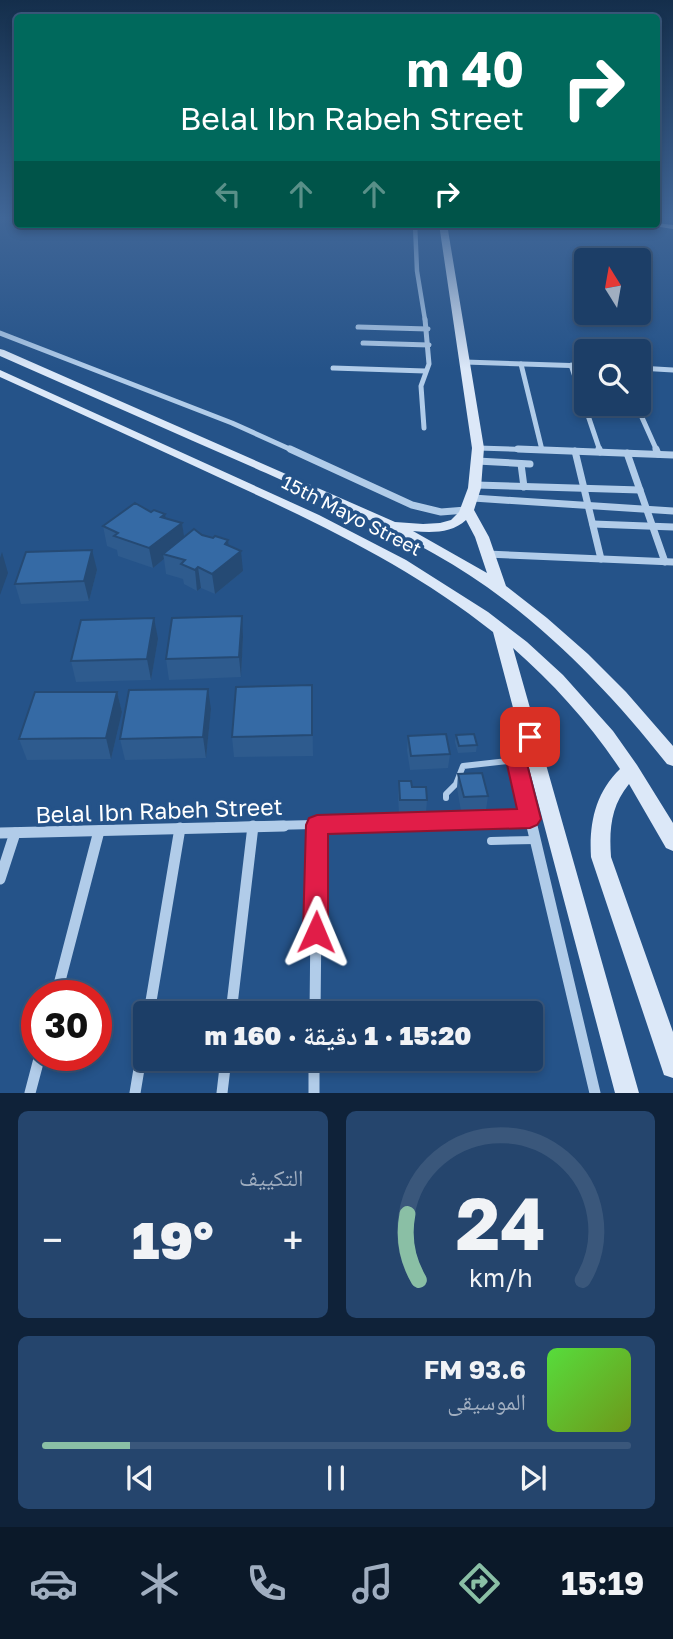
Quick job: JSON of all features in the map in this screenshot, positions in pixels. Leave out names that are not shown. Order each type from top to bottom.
[{"type":"main road","points":[[386,521],[409,527],[433,527],[456,522],[471,506],[476,485],[478,448],[450,267]]},
{"type":"main road","name":"15th Mayo Street","points":[[0,352],[386,521],[449,556],[499,589],[569,646],[611,685],[673,759]]},
{"type":"main road","name":"15th Mayo Street","points":[[0,373],[348,532],[414,569],[531,654],[583,706],[631,770],[673,842]]},
{"type":"main road","points":[[471,506],[499,589]]},
{"type":"main road","points":[[501,632],[627,1093]]},
{"type":"main road","points":[[631,770],[614,788],[603,810],[600,825],[601,857],[673,1066]]},
{"type":"street","points":[[417,267],[429,345],[429,364],[421,386],[424,428]]},
{"type":"street","points":[[358,327],[428,329]]},
{"type":"street","points":[[0,334],[232,423],[412,505],[441,512],[471,506],[673,511]]},
{"type":"street","points":[[363,343],[429,345]]},
{"type":"street","points":[[465,362],[574,365]]},
{"type":"street","points":[[521,364],[542,450]]},
{"type":"street","points":[[571,365],[600,452]]},
{"type":"street","points":[[333,368],[425,370]]},
{"type":"street","points":[[651,369],[671,370],[673,377]]},
{"type":"street","points":[[641,416],[658,454]]},
{"type":"street","points":[[478,448],[673,455]]},
{"type":"street","points":[[575,452],[601,559]]},
{"type":"street","points":[[486,554],[669,562],[627,453]]},
{"type":"street","points":[[477,461],[530,464]]},
{"type":"street","points":[[521,464],[524,487]]},
{"type":"street","points":[[476,485],[640,490]]},
{"type":"street","points":[[593,524],[673,527]]},
{"type":"street","points":[[530,737],[523,741],[516,760],[595,1093]]},
{"type":"street","name":"Belal Ibn Rabeh Street","points":[[0,833],[530,819]]},
{"type":"street","points":[[315,1001],[317,825]]},
{"type":"street","points":[[232,1001],[253,826]]},
{"type":"street","points":[[151,1001],[180,828]]},
{"type":"street","points":[[60,980],[99,831]]},
{"type":"street","points":[[0,879],[15,833]]},
{"type":"street","points":[[30,1093],[36,1071]]},
{"type":"street","points":[[135,1093],[139,1071]]},
{"type":"street","points":[[222,1093],[225,1071]]},
{"type":"street","points":[[314,1071],[314,1093]]},
{"type":"lane","points":[[446,798],[446,794],[456,784],[463,766],[516,760]]},
{"type":"lane","points":[[491,841],[535,840]]},
{"type":"building","points":[[135,503],[151,512],[154,510],[165,514],[161,517],[182,523],[149,548],[114,536],[118,533],[103,526]]},
{"type":"building","points":[[194,529],[202,535],[228,540],[225,544],[241,551],[212,574],[198,567],[195,570],[181,564],[185,560],[163,554]]},
{"type":"building","points":[[92,550],[84,581],[15,584],[26,552]]},
{"type":"building","points":[[242,616],[239,657],[166,659],[172,618]]},
{"type":"building","points":[[154,618],[147,659],[71,661],[81,620]]},
{"type":"building","points":[[312,685],[312,735],[232,737],[236,687]]},
{"type":"building","points":[[208,689],[203,737],[120,739],[129,690]]},
{"type":"building","points":[[35,692],[117,692],[106,738],[19,739]]},
{"type":"building","points":[[446,734],[450,754],[411,756],[408,736]]},
{"type":"building","points":[[474,734],[477,745],[459,746],[456,735]]},
{"type":"building","points":[[482,773],[488,796],[464,797],[458,774]]},
{"type":"building","points":[[399,781],[411,781],[412,787],[426,787],[427,800],[400,800]]},
{"type":"route","points":[[316,932],[317,825],[530,819],[516,760],[523,741],[530,737]]}]
